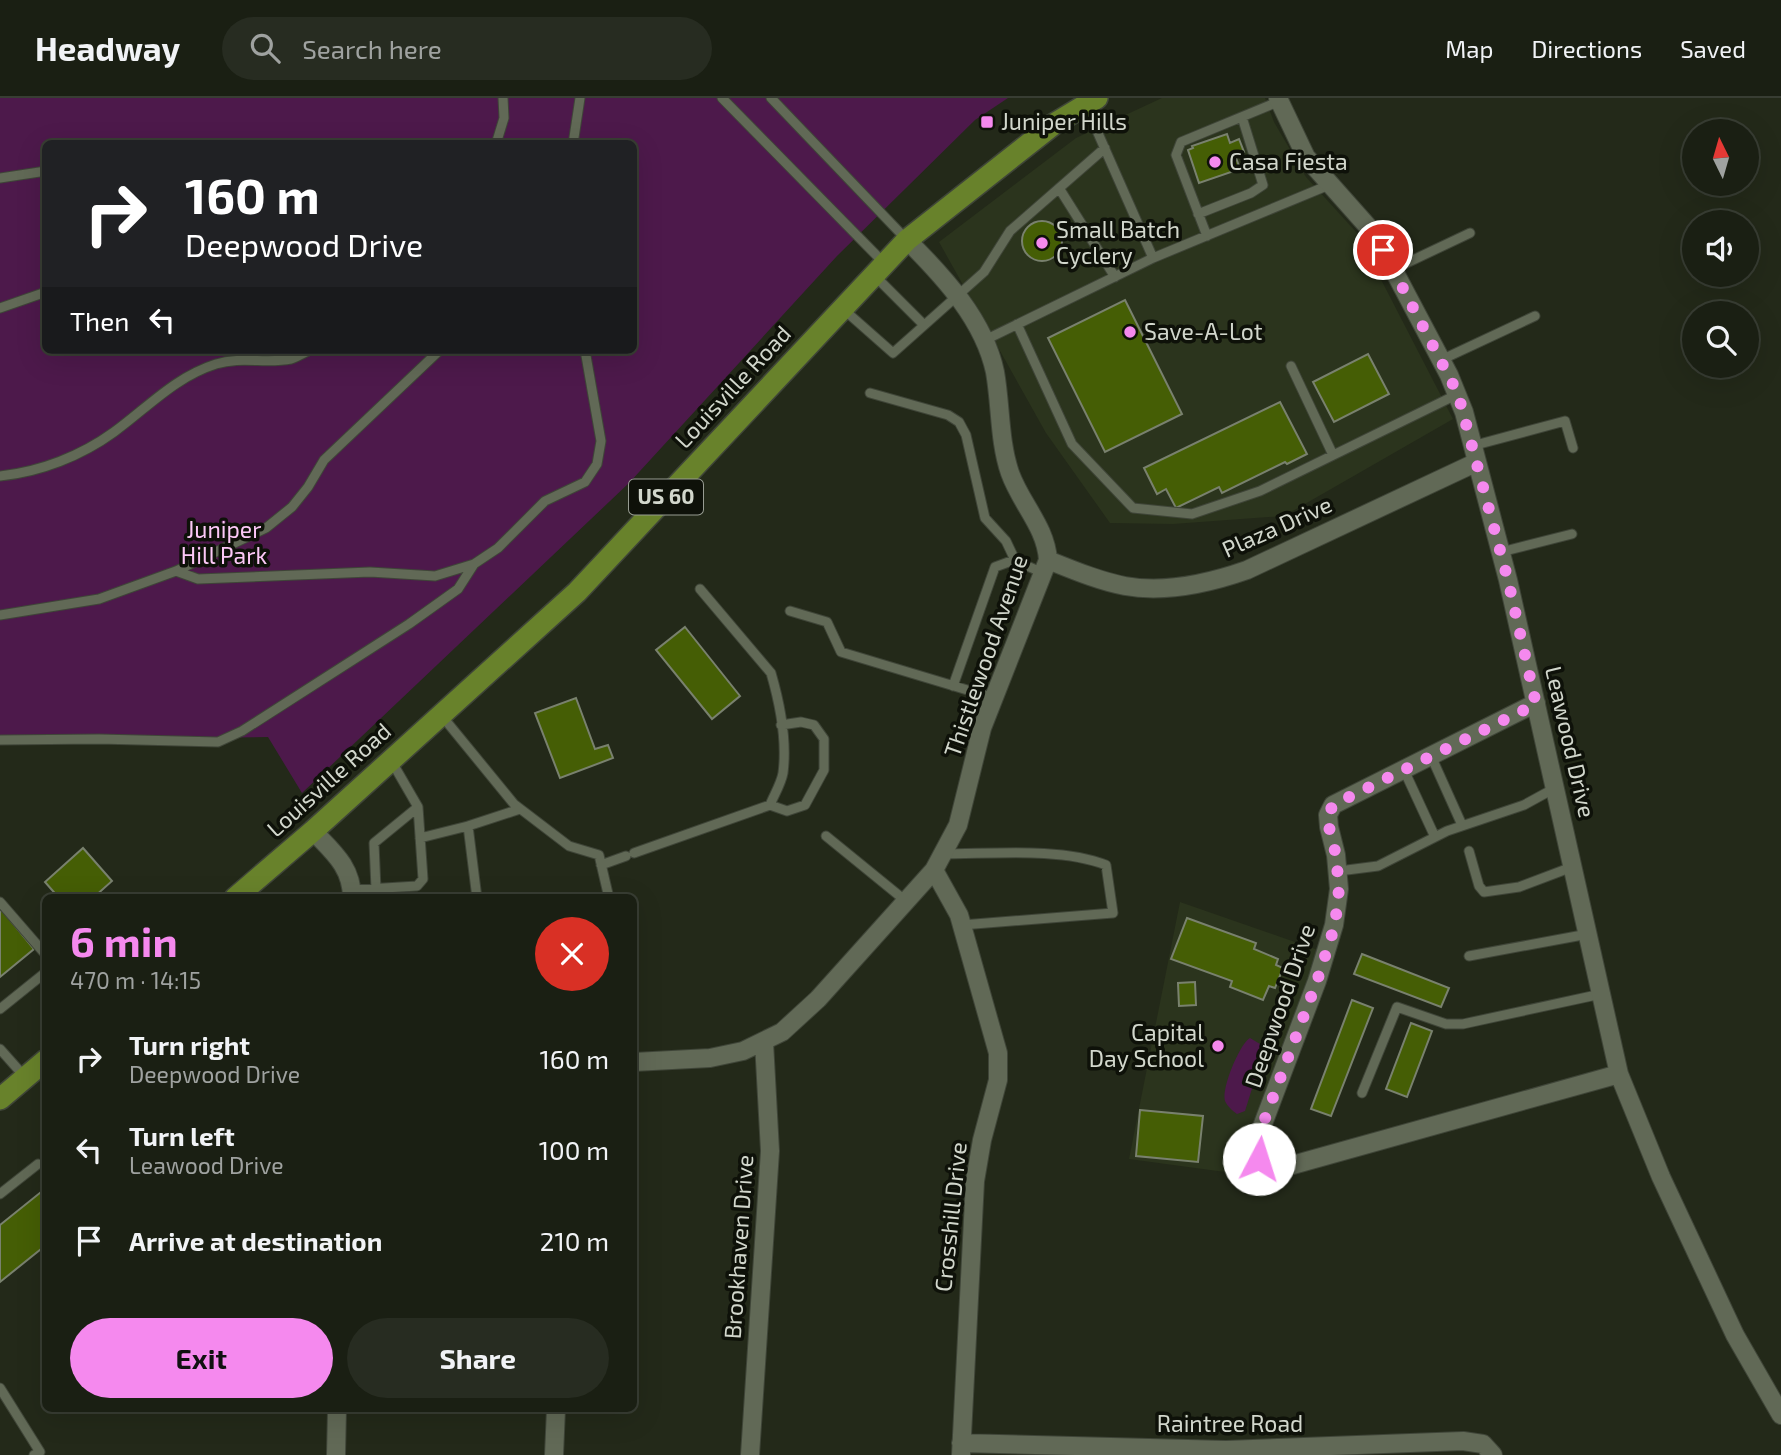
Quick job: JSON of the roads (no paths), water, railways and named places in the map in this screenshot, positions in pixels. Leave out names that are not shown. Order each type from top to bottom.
[{"type":"main road","name":"Louisville Road","points":[[240,894],[577,592],[908,240],[1054,124],[1091,101]]},
{"type":"main road","points":[[0,1099],[42,1063]]},
{"type":"street","name":"Leawood Drive","points":[[1279,100],[1306,157],[1370,229],[1394,269],[1458,394],[1501,552],[1619,1074],[1661,1177],[1735,1335],[1781,1415]]},
{"type":"street","name":"Thistlewood Avenue","points":[[637,1062],[710,1058],[743,1051],[782,1032],[818,999],[907,902],[939,862],[958,825],[982,728],[1046,567],[1047,545],[1016,488],[1009,469],[995,375],[985,340],[957,296],[908,240]]},
{"type":"street","name":"Plaza Drive","points":[[1046,567],[1140,587],[1181,585],[1224,578],[1247,570],[1474,454]]},
{"type":"street","name":"Deepwood Drive","points":[[1536,704],[1333,805],[1328,815],[1339,871],[1338,907],[1330,943],[1258,1137],[1256,1153],[1265,1163],[1279,1167],[1289,1166],[1619,1074]]},
{"type":"street","points":[[313,831],[344,864],[350,876],[352,894]]},
{"type":"street","name":"Crosshill Drive","points":[[939,862],[959,915],[995,1043],[998,1080],[982,1140],[975,1181],[961,1449]]},
{"type":"street","name":"Brookhaven Drive","points":[[750,1455],[770,1151],[764,1042]]},
{"type":"street","points":[[336,1455],[337,1412]]},
{"type":"street","points":[[554,1455],[556,1412]]},
{"type":"street","name":"Raintree Road","points":[[961,1449],[1226,1450],[1463,1441],[1483,1444],[1493,1455]]},
{"type":"lane","points":[[497,140],[504,118],[503,98]]},
{"type":"lane","points":[[574,140],[580,98]]},
{"type":"lane","points":[[722,98],[879,269],[924,325]]},
{"type":"lane","points":[[771,98],[908,240]]},
{"type":"lane","points":[[1207,236],[1176,155],[1181,142],[1279,100]]},
{"type":"lane","points":[[1091,101],[1105,148],[1153,258]]},
{"type":"lane","points":[[1198,214],[1251,193],[1263,185],[1242,117]]},
{"type":"lane","points":[[842,308],[893,353],[985,272],[1010,231],[1105,148]]},
{"type":"lane","points":[[0,178],[42,172]]},
{"type":"lane","points":[[985,340],[1153,258],[1329,185]]},
{"type":"lane","points":[[1059,188],[1115,276]]},
{"type":"lane","points":[[1394,269],[1470,233]]},
{"type":"lane","points":[[0,308],[42,293]]},
{"type":"lane","points":[[1441,360],[1535,316]]},
{"type":"lane","points":[[1017,324],[1072,444],[1133,508],[1192,514],[1260,491],[1458,394]]},
{"type":"lane","points":[[0,476],[75,457],[113,433],[169,387],[215,365],[243,359],[292,359],[302,354]]},
{"type":"lane","points":[[0,615],[99,599],[176,571],[266,528],[292,507],[324,460],[436,354]]},
{"type":"lane","points":[[176,571],[198,579],[370,572],[435,576],[474,564],[498,548],[545,501],[585,482],[597,464],[601,441],[586,354]]},
{"type":"lane","points":[[1291,366],[1333,455]]},
{"type":"lane","points":[[870,393],[948,415],[959,422],[966,435],[985,518],[1006,541],[1014,560]]},
{"type":"lane","points":[[1474,454],[1565,421],[1573,447]]},
{"type":"lane","points":[[1501,552],[1572,534]]},
{"type":"lane","points":[[953,686],[995,567],[1014,560],[1046,567]]},
{"type":"lane","points":[[0,740],[218,742],[242,732],[409,624],[458,589],[474,564]]},
{"type":"lane","points":[[700,589],[771,673],[781,725],[783,776],[770,804]]},
{"type":"lane","points":[[790,611],[827,622],[841,652],[994,698]]},
{"type":"lane","points":[[441,715],[520,809],[569,846],[599,855],[608,894]]},
{"type":"lane","points":[[601,865],[770,804],[787,811],[805,805],[824,770],[824,739],[814,725],[801,722],[781,725]]},
{"type":"lane","points":[[1431,756],[1462,825]]},
{"type":"lane","points":[[352,894],[417,886],[422,879],[418,807],[391,760]]},
{"type":"lane","points":[[1404,770],[1434,837]]},
{"type":"lane","points":[[1339,871],[1378,866],[1434,837],[1524,805],[1555,788]]},
{"type":"lane","points":[[376,889],[374,843],[418,807]]},
{"type":"lane","points":[[420,838],[520,809]]},
{"type":"lane","points":[[468,826],[476,894]]},
{"type":"lane","points":[[826,836],[907,902]]},
{"type":"lane","points":[[1469,851],[1479,886],[1484,892],[1519,887],[1573,867]]},
{"type":"lane","points":[[939,862],[1063,855],[1088,858],[1106,865],[1113,913],[962,925]]},
{"type":"lane","points":[[0,902],[42,950]]},
{"type":"lane","points":[[1469,956],[1587,934]]},
{"type":"lane","points":[[0,1009],[42,975]]},
{"type":"lane","points":[[1362,1093],[1397,1007],[1446,1024],[1462,1024],[1601,994]]},
{"type":"lane","points":[[0,1049],[25,1077]]},
{"type":"lane","points":[[1,1190],[38,1164]]},
{"type":"lane","points":[[0,1388],[40,1452],[34,1455]]},
{"type":"place","name":"Juniper Hills","points":[[987,122]]},
{"type":"place","name":"Casa Fiesta","points":[[1215,162]]},
{"type":"place","name":"Small Batch Cyclery","points":[[1042,243]]},
{"type":"place","name":"Save-A-Lot","points":[[1130,332]]},
{"type":"place","name":"Capital Day School","points":[[1218,1046]]},
{"type":"park label","name":"Juniper Hill Park","points":[[224,543]]}]
